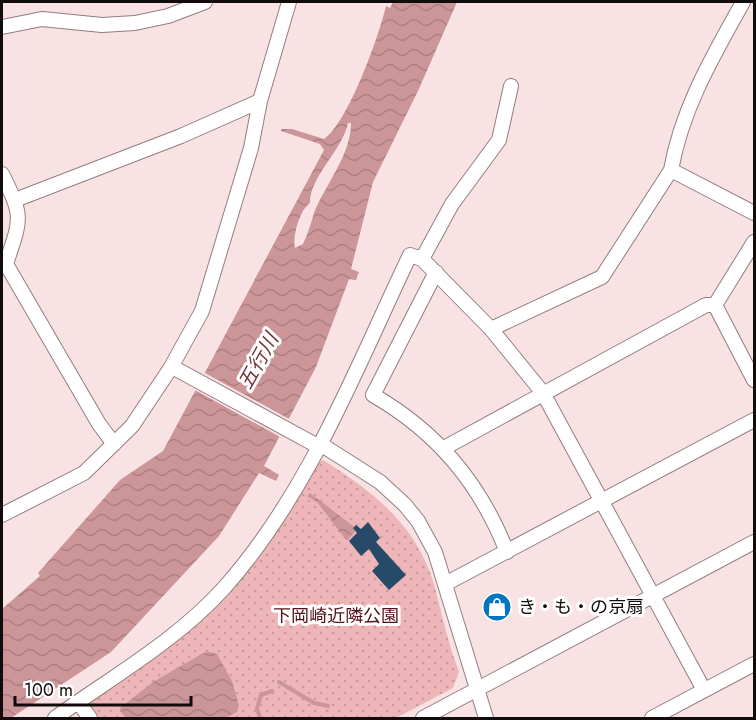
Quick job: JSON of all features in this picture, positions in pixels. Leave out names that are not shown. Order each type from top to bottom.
[{"type":"street","points":[[2,27],[42,19],[102,25],[135,23],[168,16],[205,2]]},
{"type":"street","points":[[2,515],[84,473],[132,426],[173,369],[202,310],[251,148],[260,101],[289,2]]},
{"type":"street","points":[[491,329],[602,277],[671,170],[677,136],[694,92],[743,2]]},
{"type":"street","points":[[422,259],[452,204],[499,140],[511,86]]},
{"type":"street","points":[[15,200],[181,136],[260,101]]},
{"type":"street","points":[[671,170],[754,213]]},
{"type":"street","points":[[2,174],[15,200],[20,220],[6,264],[99,424],[114,444]]},
{"type":"street","points":[[715,305],[754,242]]},
{"type":"street","points":[[55,718],[171,637],[223,588],[280,514],[318,444],[410,255],[422,259],[491,329],[543,393],[704,690]]},
{"type":"street","points":[[436,272],[373,395],[398,410],[444,448],[467,475],[494,520],[507,552]]},
{"type":"street","points":[[444,448],[706,305],[715,305]]},
{"type":"street","points":[[715,305],[754,380]]},
{"type":"street","points":[[173,369],[318,444],[380,482],[405,505],[418,521],[435,552],[486,718]]},
{"type":"street","points":[[445,584],[602,503],[754,420]]},
{"type":"street","points":[[423,718],[754,542]]},
{"type":"street","points":[[652,718],[754,667]]},
{"type":"street","points":[[78,702],[90,718]]},
{"type":"green space","name":"下岡崎近隣公園","points":[[323,460],[375,497],[404,527],[416,544],[434,584],[459,672],[453,688],[396,718],[94,718],[85,705],[223,594],[315,464]]},
{"type":"water","name":"五行川","points":[[393,2],[457,2],[418,91],[373,182],[351,269],[359,272],[356,280],[349,279],[316,367],[264,466],[279,475],[276,481],[259,473],[219,536],[111,652],[11,718],[2,718],[2,609],[40,576],[38,573],[120,480],[163,451],[324,150],[320,144],[281,131],[281,129],[292,129],[324,139],[333,130],[343,116],[361,78],[386,6],[390,8]],"holes":[[[348,123],[351,123],[347,147],[314,213],[303,244],[295,248],[298,224],[303,211],[310,203],[315,184],[340,143]]]},
{"type":"water","points":[[310,493],[357,529],[347,541],[317,502],[307,496]]},
{"type":"water","points":[[203,653],[217,654],[232,681],[239,705],[237,712],[225,718],[126,718],[120,711],[120,708],[153,682]]},
{"type":"pier","points":[[203,372],[291,420],[282,438],[193,389]]},
{"type":"building","points":[[368,522],[380,538],[376,542],[406,575],[389,590],[372,571],[379,564],[369,549],[361,556],[349,541],[357,533],[353,528],[356,525],[361,529]]},
{"type":"waterway","points":[[279,682],[314,703],[328,706]]},
{"type":"waterway","points":[[260,718],[257,708],[261,695],[272,691]]},
{"type":"place","name":"き・も・の京扇","points":[[497,607]]}]
